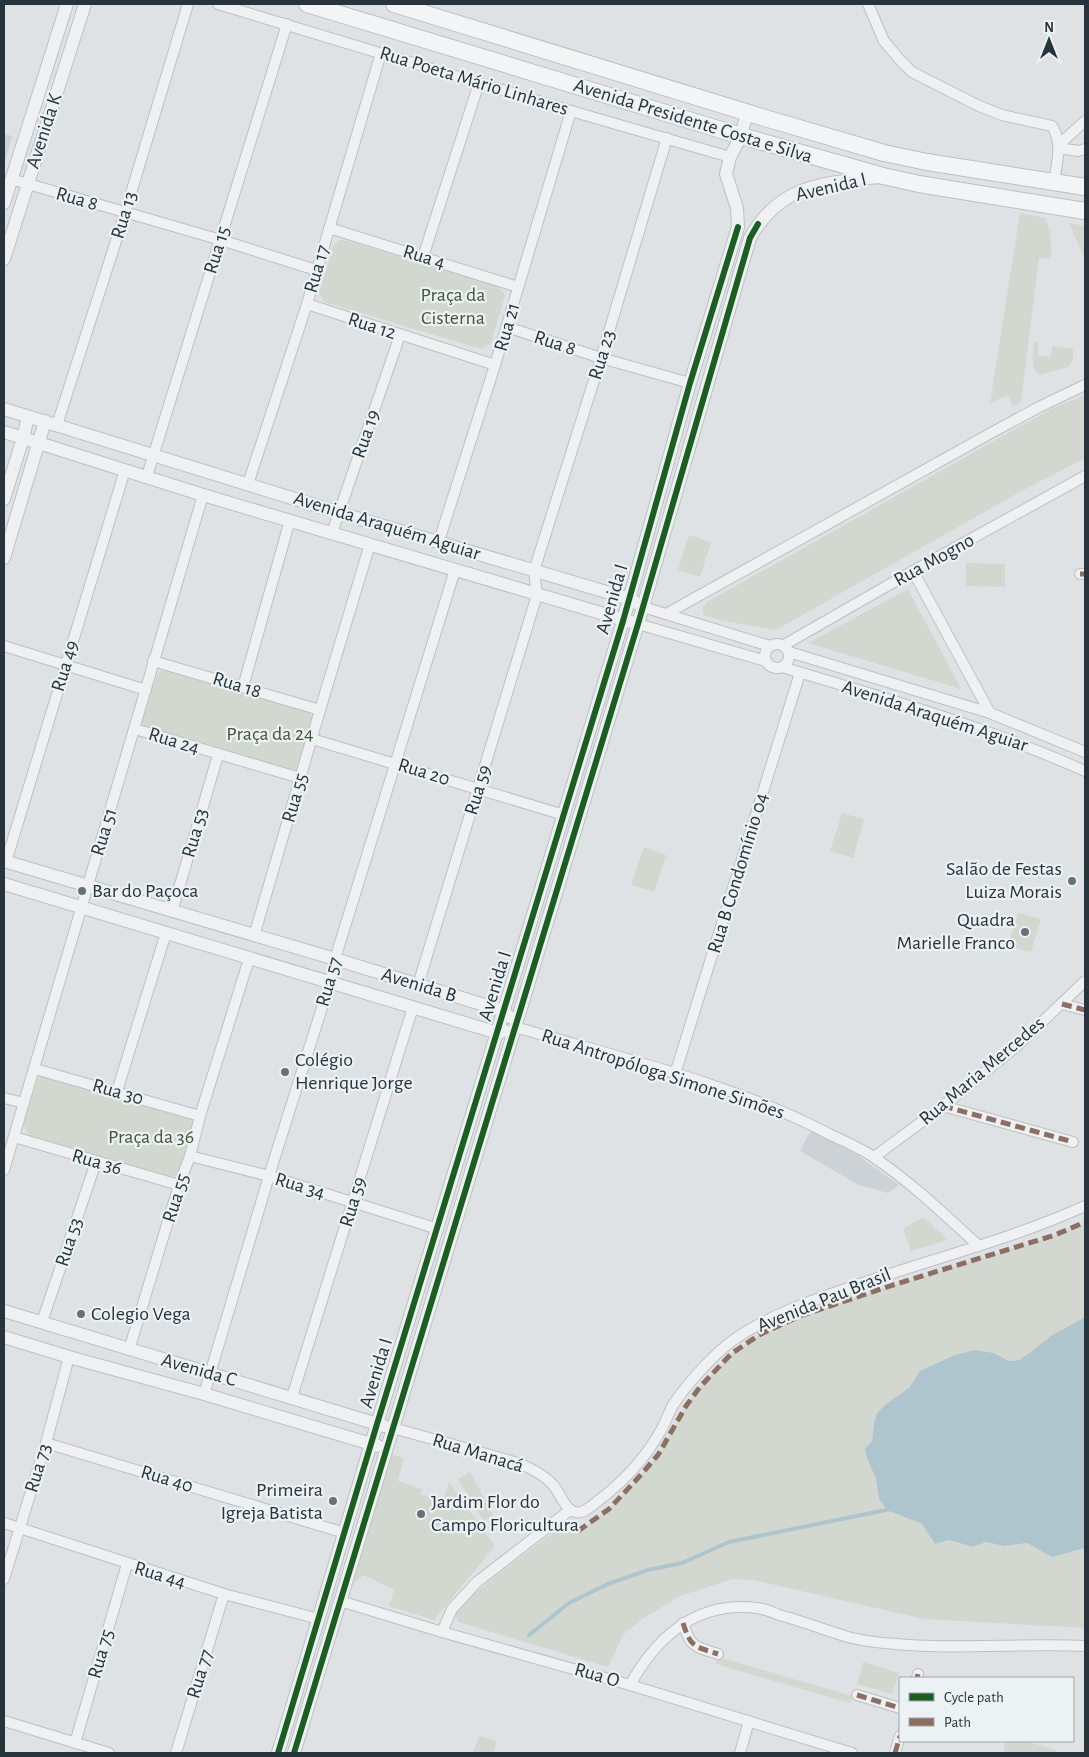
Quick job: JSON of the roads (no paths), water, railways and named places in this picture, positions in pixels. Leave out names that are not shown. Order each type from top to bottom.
[{"type":"main road","name":"Avenida Presidente Costa e Silva","points":[[307,4],[741,136],[884,176],[919,184],[1085,211]]},
{"type":"main road","name":"Avenida Presidente Costa e Silva","points":[[394,4],[747,113],[884,153],[927,162],[1085,187]]},
{"type":"main road","points":[[452,48],[460,24]]},
{"type":"street","name":"Avenida K","points":[[4,203],[67,4]]},
{"type":"street","name":"Avenida K","points":[[4,259],[85,4]]},
{"type":"street","name":"Rua 13","points":[[51,423],[124,213],[188,4]]},
{"type":"street","name":"Rua Poeta Mário Linhares","points":[[218,4],[570,111],[730,157]]},
{"type":"street","points":[[868,4],[884,41],[912,72],[979,106],[1002,115],[1052,126],[1057,134],[1059,148],[1054,182]]},
{"type":"street","name":"Rua 15","points":[[147,476],[286,24]]},
{"type":"street","name":"Rua 17","points":[[248,484],[307,304],[381,53]]},
{"type":"street","points":[[423,257],[479,83]]},
{"type":"street","name":"Rua 21","points":[[439,541],[507,327],[570,111]]},
{"type":"street","name":"Avenida I","points":[[278,1753],[630,599],[690,383],[738,227],[737,208],[726,174],[730,157],[741,136],[747,113]]},
{"type":"street","points":[[1059,148],[1063,141],[1085,121]]},
{"type":"street","name":"Rua 23","points":[[534,571],[601,358],[667,138]]},
{"type":"street","points":[[1059,148],[1078,151],[1085,149]]},
{"type":"street","name":"Avenida I","points":[[294,1753],[638,624],[750,238],[758,224],[776,204],[789,196],[823,185],[884,176]]},
{"type":"street","name":"Rua 8","points":[[12,179],[316,270]]},
{"type":"street","name":"Rua 4","points":[[329,228],[518,287]]},
{"type":"street","name":"Rua 12","points":[[307,304],[495,365]]},
{"type":"street","name":"Rua 8","points":[[507,327],[601,358],[690,383]]},
{"type":"street","points":[[706,331],[722,336]]},
{"type":"street","name":"Rua 19","points":[[332,533],[400,335]]},
{"type":"street","points":[[666,614],[991,433],[1085,385]]},
{"type":"street","name":"Avenida Araquém Aguiar","points":[[4,409],[340,513],[630,599],[643,607],[770,646]]},
{"type":"street","points":[[4,499],[28,417]]},
{"type":"street","points":[[4,558],[38,444],[51,423]]},
{"type":"street","name":"Avenida Araquém Aguiar","points":[[4,432],[203,495],[766,661]]},
{"type":"street","name":"Rua 49","points":[[5,862],[124,470]]},
{"type":"street","name":"Rua Mogno","points":[[786,649],[913,571],[1085,476]]},
{"type":"street","name":"Rua 51","points":[[4,1170],[203,495]]},
{"type":"street","points":[[243,687],[290,520]]},
{"type":"street","name":"Rua 55","points":[[254,936],[370,544]]},
{"type":"street","name":"Rua 57","points":[[204,1394],[455,570]]},
{"type":"street","points":[[534,571],[537,595]]},
{"type":"street","points":[[913,571],[990,713]]},
{"type":"street","name":"Rua 59","points":[[418,985],[537,595]]},
{"type":"street","points":[[777,643],[786,649],[788,660],[782,667],[773,667],[766,661],[765,652],[770,646],[777,643]]},
{"type":"street","points":[[4,646],[146,690]]},
{"type":"street","name":"Avenida Araquém Aguiar","points":[[786,649],[990,713],[1085,752]]},
{"type":"street","name":"Rua 18","points":[[154,661],[320,710]]},
{"type":"street","name":"Avenida Araquém Aguiar","points":[[782,667],[917,708],[1002,737],[1046,753],[1085,771]]},
{"type":"street","name":"Rua B Condomínio 04","points":[[675,1074],[800,673]]},
{"type":"street","name":"Rua 24","points":[[135,729],[300,778]]},
{"type":"street","name":"Rua 20","points":[[312,739],[564,815]]},
{"type":"street","name":"Rua 53","points":[[172,912],[218,755]]},
{"type":"street","name":"Avenida B","points":[[5,862],[336,959],[504,1011]]},
{"type":"street","name":"Avenida B","points":[[4,884],[498,1034]]},
{"type":"street","points":[[117,1091],[166,933]]},
{"type":"street","name":"Rua 55","points":[[129,1350],[249,959]]},
{"type":"street","name":"Rua Maria Mercedes","points":[[874,1157],[943,1106],[1018,1045],[1085,981]]},
{"type":"street","points":[[1062,1004],[1085,1010]]},
{"type":"street","name":"Rua 59","points":[[292,1397],[413,1007]]},
{"type":"street","points":[[498,1034],[515,1027],[504,1011]]},
{"type":"street","name":"Rua Antropóloga Simone Simões","points":[[515,1027],[675,1074],[766,1104],[807,1122],[874,1157],[933,1204],[979,1246]]},
{"type":"street","name":"Rua 30","points":[[35,1068],[200,1116]]},
{"type":"street","points":[[4,1098],[24,1103]]},
{"type":"street","points":[[943,1106],[1073,1142]]},
{"type":"street","name":"Rua 36","points":[[14,1137],[180,1185]]},
{"type":"street","name":"Rua 34","points":[[190,1156],[269,1176],[438,1229]]},
{"type":"street","name":"Rua 53","points":[[42,1322],[96,1162]]},
{"type":"street","name":"Avenida Pau Brasil","points":[[442,1632],[452,1608],[477,1582],[572,1511],[586,1510],[613,1489],[639,1464],[660,1432],[673,1405],[707,1364],[730,1343],[752,1328],[823,1296],[1024,1231],[1085,1206]]},
{"type":"street","name":"Avenida C","points":[[4,1311],[393,1428]]},
{"type":"street","name":"Avenida C","points":[[4,1337],[387,1449]]},
{"type":"street","name":"Rua 73","points":[[4,1579],[46,1443],[69,1357]]},
{"type":"street","name":"Rua Manacá","points":[[393,1428],[511,1460],[533,1469],[553,1484],[572,1511]]},
{"type":"street","name":"Rua 40","points":[[46,1443],[345,1533]]},
{"type":"street","name":"Rua 44","points":[[4,1523],[224,1594],[319,1619]]},
{"type":"street","name":"Rua 75","points":[[75,1743],[127,1564]]},
{"type":"street","name":"Rua 77","points":[[176,1753],[224,1594]]},
{"type":"street","name":"Rua O","points":[[340,1601],[630,1685],[852,1753]]},
{"type":"street","points":[[630,1685],[652,1651],[663,1639],[683,1623],[712,1611],[735,1608],[758,1608],[850,1637],[880,1643],[950,1647],[1085,1646]]},
{"type":"street","points":[[683,1623],[692,1644],[718,1654]]},
{"type":"street","points":[[858,1695],[899,1708]]},
{"type":"street","points":[[4,1721],[109,1753]]},
{"type":"street","points":[[740,1753],[749,1721]]},
{"type":"street","points":[[895,1753],[899,1739]]},
{"type":"water","points":[[1085,1317],[1085,1548],[1052,1557],[1027,1543],[1004,1546],[986,1542],[973,1547],[949,1540],[935,1544],[922,1524],[887,1510],[879,1499],[876,1479],[865,1449],[872,1441],[877,1413],[886,1404],[909,1388],[920,1371],[955,1355],[974,1350],[994,1353],[1009,1361],[1020,1360],[1051,1336]]},
{"type":"waterway","points":[[529,1635],[569,1603],[608,1584],[648,1570],[682,1563],[729,1542],[891,1509]]},
{"type":"place","name":"Salão de Festas Luiza Morais","points":[[1072,881]]},
{"type":"place","name":"Bar do Paçoca","points":[[82,891]]},
{"type":"place","name":"Quadra Marielle Franco","points":[[1025,932]]},
{"type":"place","name":"Colégio Henrique Jorge","points":[[285,1072]]},
{"type":"place","name":"Colegio Vega","points":[[81,1314]]},
{"type":"place","name":"Primeira Igreja Batista","points":[[333,1501]]},
{"type":"place","name":"Jardim Flor do Campo Floricultura","points":[[421,1514]]},
{"type":"park label","name":"Praça da Cisterna","points":[[453,306]]},
{"type":"park label","name":"Praça da 24","points":[[270,734]]},
{"type":"park label","name":"Praça da 36","points":[[151,1137]]}]
